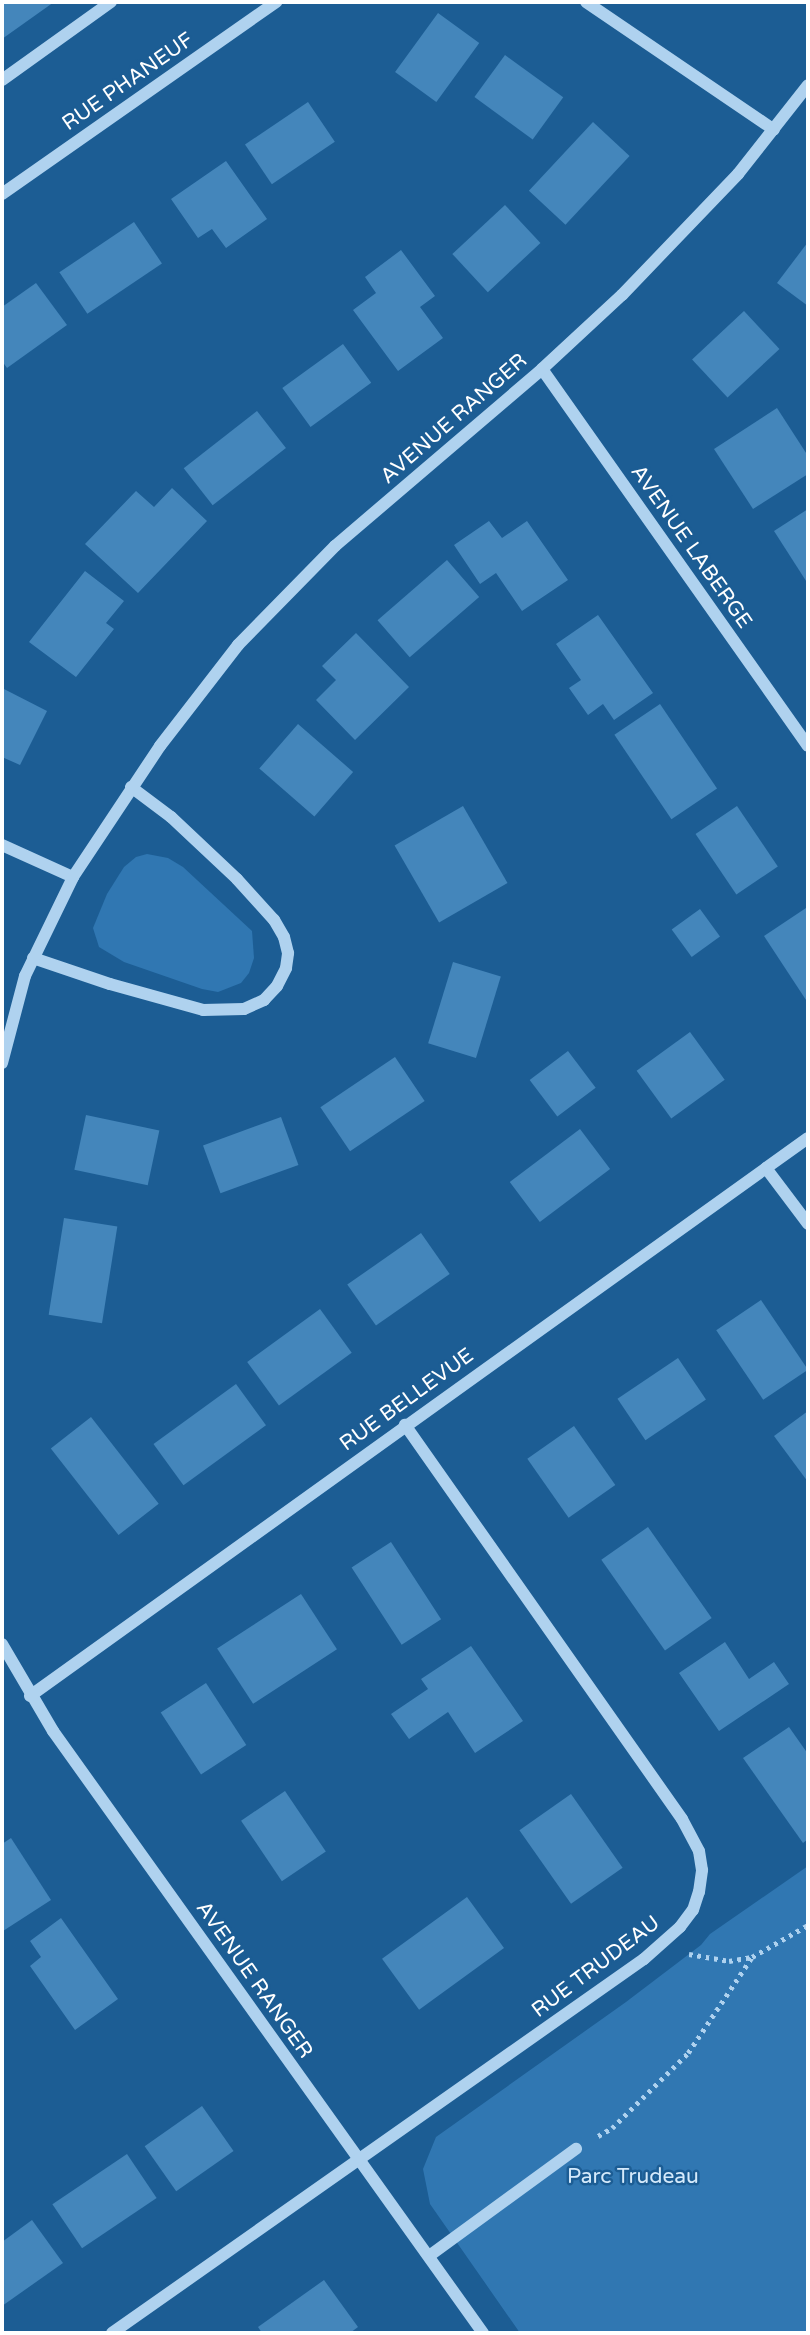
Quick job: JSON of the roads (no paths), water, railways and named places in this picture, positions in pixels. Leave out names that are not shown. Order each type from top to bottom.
[{"type":"street","points":[[2,80],[111,2]]},
{"type":"street","name":"RUE PHANEUF","points":[[2,194],[276,2]]},
{"type":"street","points":[[586,2],[774,130]]},
{"type":"street","name":"AVENUE RANGER","points":[[2,1063],[17,998],[33,958],[73,877],[131,787],[224,662],[302,577],[542,369],[682,234],[774,130],[808,85]]},
{"type":"street","name":"AVENUE LABERGE","points":[[542,369],[808,746]]},
{"type":"street","points":[[33,958],[110,984],[203,1010],[244,1009],[264,1000],[277,986],[286,968],[288,953],[284,937],[274,920],[228,870],[172,817],[131,787]]},
{"type":"street","points":[[2,845],[73,877]]},
{"type":"street","name":"RUE BELLEVUE","points":[[30,1696],[808,1138]]},
{"type":"street","points":[[766,1168],[808,1224]]},
{"type":"street","name":"RUE TRUDEAU","points":[[112,2333],[665,1942],[693,1910],[699,1892],[702,1870],[699,1851],[671,1800],[405,1425]]},
{"type":"street","name":"AVENUE RANGER","points":[[2,1644],[30,1696],[483,2333]]},
{"type":"street","points":[[429,2256],[576,2149]]},
{"type":"park label","name":"Parc Trudeau","points":[[633,2177]]}]
